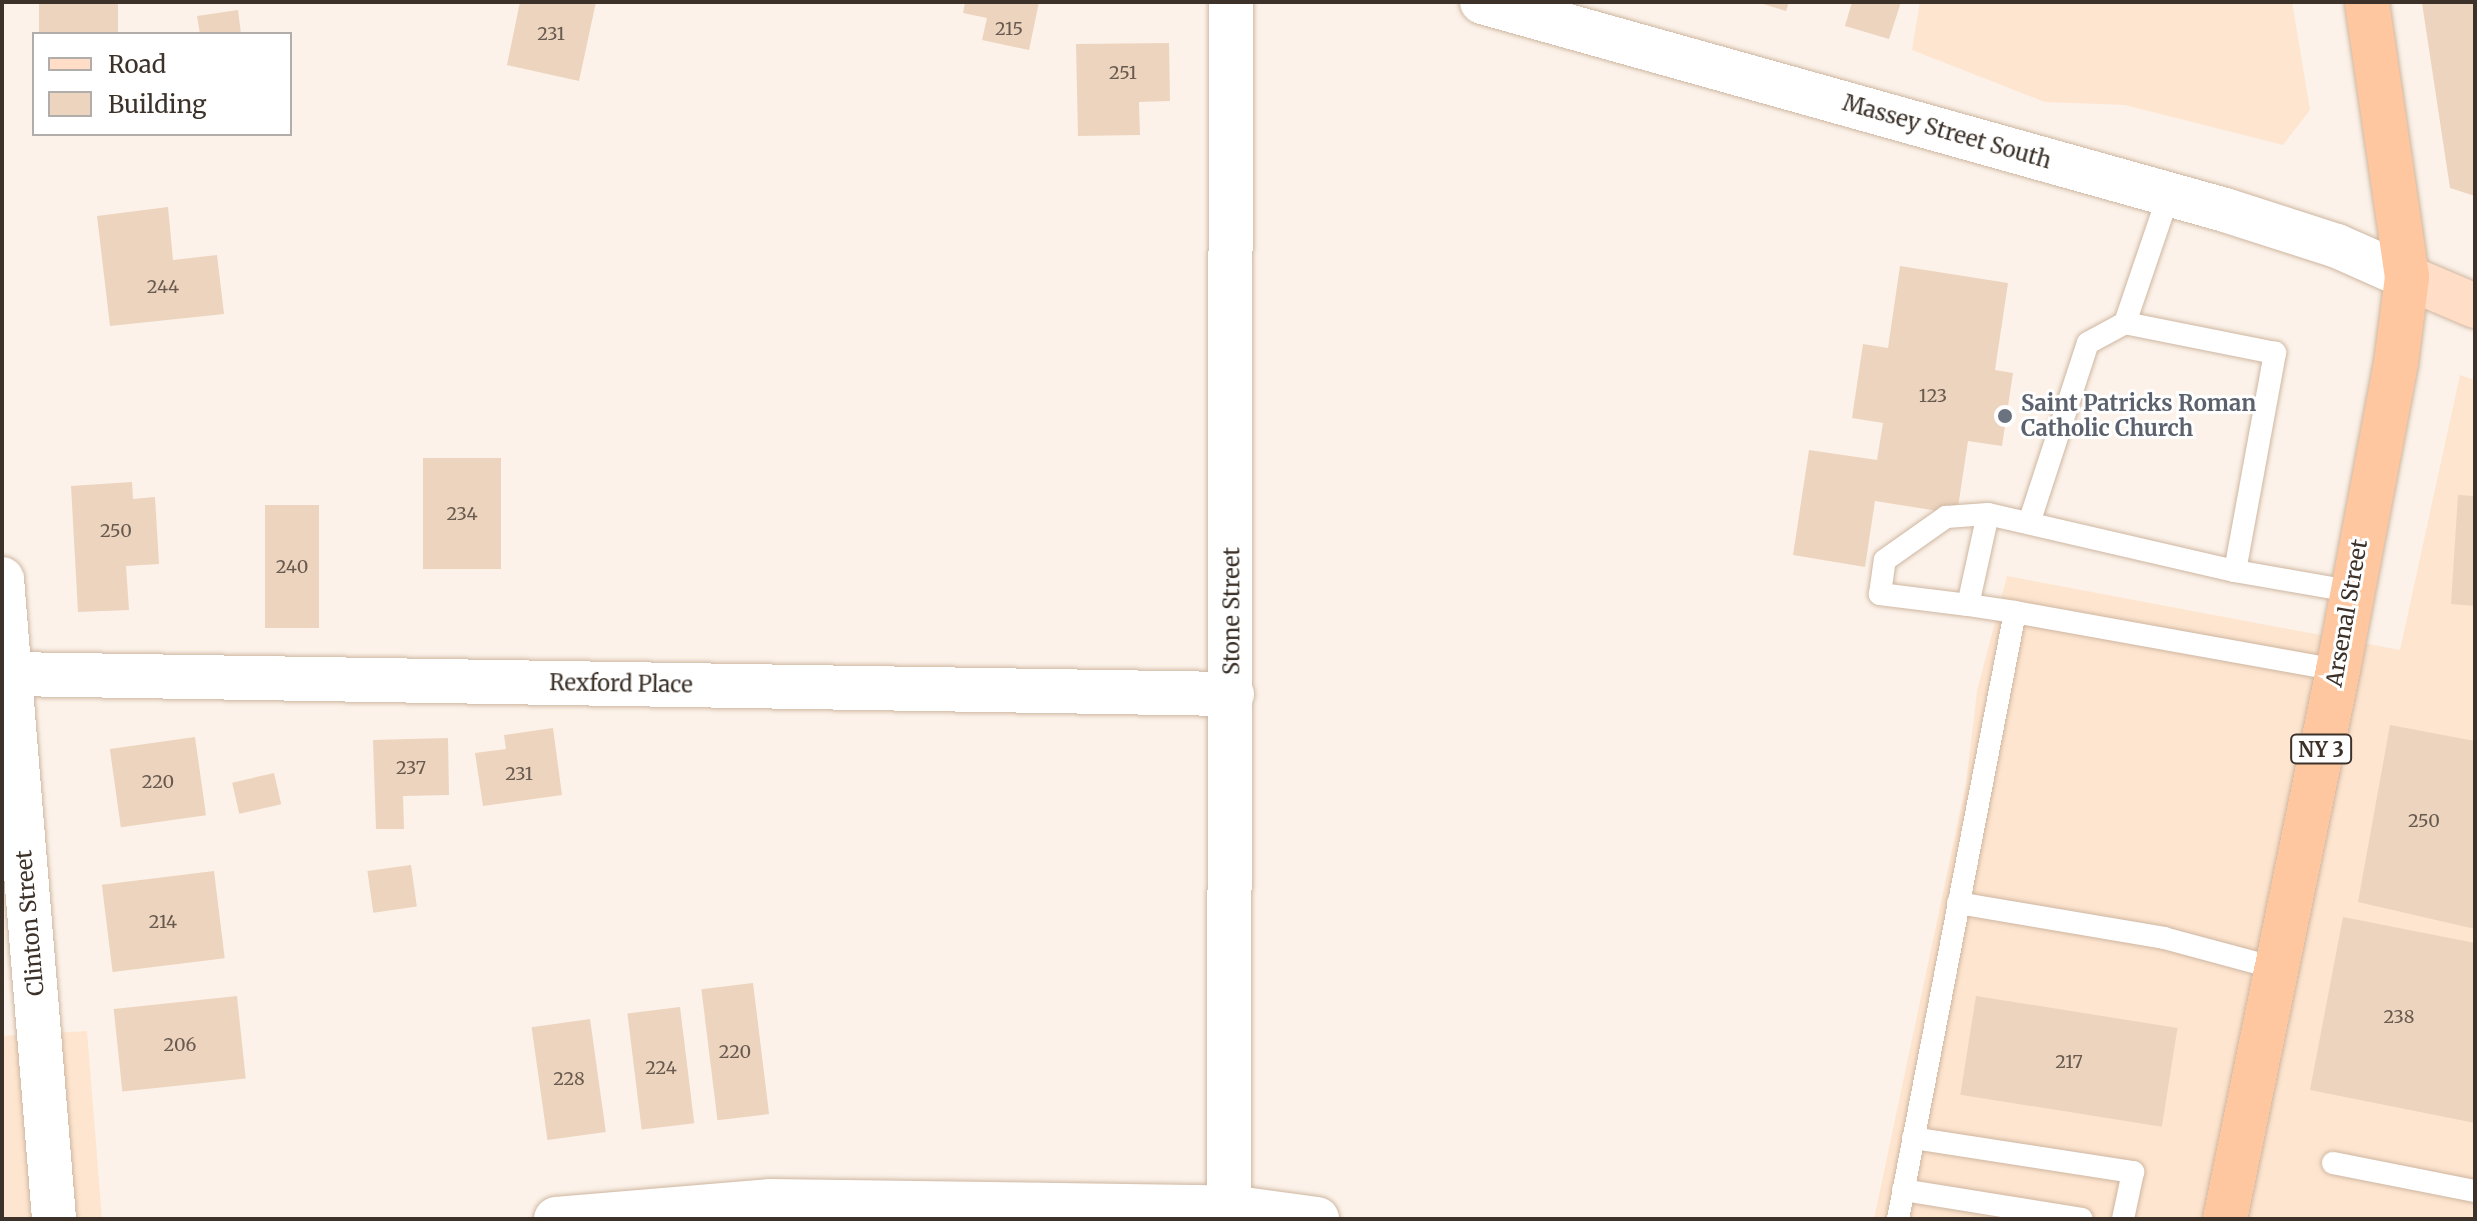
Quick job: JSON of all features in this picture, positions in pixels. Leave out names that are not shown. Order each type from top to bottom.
[{"type":"highway","name":"Arsenal Street","points":[[2225,1219],[2338,670],[2350,591],[2396,363],[2407,277],[2367,2]]},
{"type":"main road","points":[[2407,277],[2475,306]]},
{"type":"street","name":"Stone Street","points":[[1229,1213],[1231,2]]},
{"type":"street","name":"Massey Street South","points":[[1482,2],[2169,194],[2337,246],[2407,277]]},
{"type":"street","name":"Clinton Street","points":[[2,579],[54,1219]]},
{"type":"street","name":"Rexford Place","points":[[10,674],[1232,694]]},
{"type":"street","points":[[556,1219],[771,1201],[1229,1213],[1317,1219]]},
{"type":"lane","points":[[2125,323],[2169,194]]},
{"type":"lane","points":[[2029,523],[2088,343],[2125,323],[2275,353],[2235,571]]},
{"type":"lane","points":[[2338,670],[2015,612],[1880,594],[1885,560],[1946,517],[1988,514],[2235,571],[2350,591]]},
{"type":"lane","points":[[1968,605],[1988,514]]},
{"type":"lane","points":[[1898,1219],[2015,612]]},
{"type":"lane","points":[[1958,903],[2164,938],[2275,968]]},
{"type":"lane","points":[[1913,1138],[2133,1172],[2123,1219]]},
{"type":"lane","points":[[2333,1163],[2475,1191]]},
{"type":"lane","points":[[1903,1190],[2082,1219]]},
{"type":"shaded area","points":[[1920,2],[2292,2],[2310,110],[2283,145],[2125,105],[2045,102],[1912,50]]},
{"type":"shaded area","points":[[2460,375],[2475,380],[2475,1219],[1874,1219],[1966,784],[1977,691],[2007,576],[2400,650]]},
{"type":"shaded area","points":[[87,1031],[102,1219],[2,1219],[2,1036]]},
{"type":"building","points":[[39,2],[118,2],[118,32],[39,32]]},
{"type":"building","points":[[520,2],[596,2],[579,81],[507,65]]},
{"type":"building","points":[[965,2],[1039,2],[1029,50],[982,40],[987,18],[963,13]]},
{"type":"building","points":[[1757,2],[1789,2],[1786,11]]},
{"type":"building","points":[[1852,2],[1901,2],[1889,39],[1845,26]]},
{"type":"building","points":[[2475,2],[2475,196],[2450,188],[2422,3]]},
{"type":"building","points":[[238,10],[241,32],[200,32],[197,16]]},
{"type":"building","points":[[1169,43],[1170,101],[1139,102],[1140,135],[1078,136],[1076,44]]},
{"type":"building","points":[[168,207],[173,260],[217,255],[224,314],[110,326],[97,216]]},
{"type":"building","points":[[1900,266],[2008,283],[1995,370],[2013,373],[2002,446],[1968,441],[1957,514],[1875,501],[1865,567],[1793,555],[1809,450],[1877,460],[1883,423],[1852,418],[1863,344],[1888,348]]},
{"type":"building","points":[[423,458],[501,458],[501,569],[423,569]]},
{"type":"building","points":[[132,482],[133,499],[155,497],[159,564],[126,566],[129,610],[78,612],[71,486]]},
{"type":"building","points":[[2458,495],[2475,496],[2475,606],[2451,604]]},
{"type":"building","points":[[265,505],[319,505],[319,628],[265,628]]},
{"type":"building","points":[[2390,725],[2475,741],[2475,929],[2358,902]]},
{"type":"building","points":[[553,728],[562,795],[483,806],[475,753],[506,749],[504,735]]},
{"type":"building","points":[[195,737],[206,815],[121,827],[110,749]]},
{"type":"building","points":[[448,738],[449,795],[403,796],[404,829],[376,829],[373,740]]},
{"type":"building","points":[[274,773],[281,804],[239,814],[232,783]]},
{"type":"building","points":[[411,865],[417,907],[373,913],[367,871]]},
{"type":"building","points":[[214,871],[225,958],[113,972],[102,885]]},
{"type":"building","points":[[2343,917],[2475,943],[2475,1123],[2310,1090]]},
{"type":"building","points":[[753,983],[769,1114],[717,1120],[701,989]]},
{"type":"building","points":[[237,996],[246,1079],[122,1092],[114,1009]]},
{"type":"building","points":[[1976,996],[2177,1028],[2162,1127],[1960,1095]]},
{"type":"building","points":[[680,1007],[694,1123],[642,1130],[627,1013]]},
{"type":"building","points":[[590,1019],[606,1132],[547,1140],[532,1027]]},
{"type":"place","name":"Saint Patricks Roman Catholic Church","points":[[2005,416]]}]
